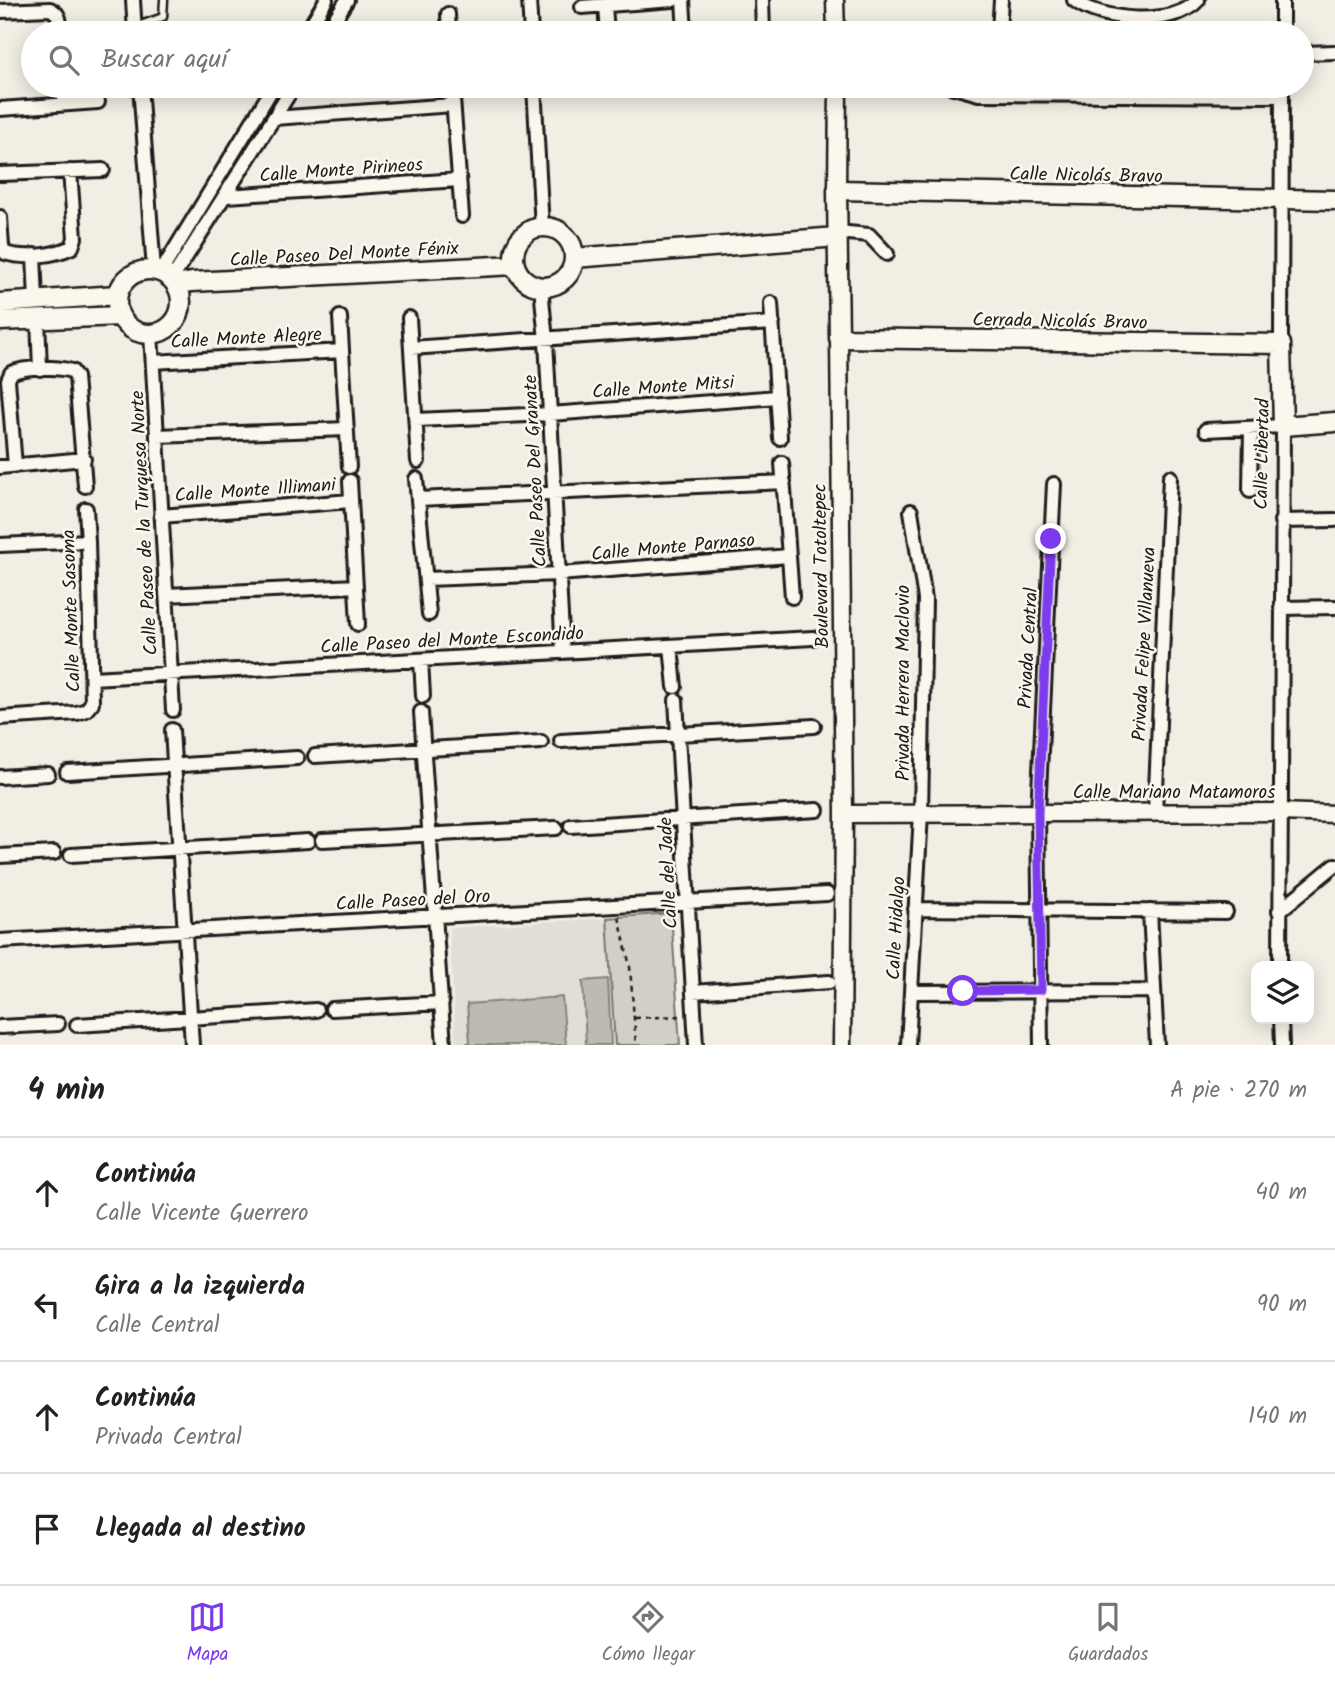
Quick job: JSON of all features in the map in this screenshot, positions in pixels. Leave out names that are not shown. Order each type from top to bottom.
[{"type":"main road","name":"Calle Nicolás Bravo","points":[[837,190],[1335,201]]},
{"type":"main road","name":"Boulevard Totoltepec","points":[[837,190],[839,338]]},
{"type":"main road","points":[[542,228],[552,229],[568,240],[574,258],[567,276],[551,286],[541,287],[524,280],[515,265],[514,256],[520,240],[533,229],[542,228]]},
{"type":"main road","points":[[574,258],[837,235]]},
{"type":"main road","name":"Calle Paseo Del Monte Fénix","points":[[166,277],[192,282],[515,265]]},
{"type":"main road","points":[[135,273],[166,277],[180,295],[178,315],[164,331],[151,334],[134,331],[117,309],[117,295],[127,278],[135,273]]},
{"type":"main road","points":[[0,303],[117,295]]},
{"type":"main road","points":[[0,321],[120,316]]},
{"type":"main road","name":"Cerrada Nicolás Bravo","points":[[839,338],[1282,344]]},
{"type":"main road","name":"Calle Libertad","points":[[1282,344],[1283,426]]},
{"type":"main road","points":[[1283,426],[1335,422]]},
{"type":"street","points":[[133,0],[134,21]]},
{"type":"street","points":[[313,21],[326,0]]},
{"type":"street","points":[[334,21],[347,0]]},
{"type":"street","points":[[529,0],[530,21]]},
{"type":"street","points":[[582,7],[673,0]]},
{"type":"street","points":[[683,0],[684,21]]},
{"type":"street","points":[[762,0],[763,21]]},
{"type":"street","points":[[835,0],[836,21]]},
{"type":"street","points":[[1000,21],[1001,0]]},
{"type":"street","points":[[1074,0],[1092,10],[1138,19],[1161,18],[1181,12],[1198,0]]},
{"type":"street","points":[[1282,0],[1282,21]]},
{"type":"street","points":[[0,11],[35,5],[57,12],[58,21]]},
{"type":"street","points":[[605,6],[606,21]]},
{"type":"street","points":[[448,14],[448,21]]},
{"type":"street","points":[[1314,53],[1335,52]]},
{"type":"street","points":[[65,98],[65,104]]},
{"type":"street","points":[[142,98],[166,277]]},
{"type":"street","points":[[166,277],[267,98]]},
{"type":"street","points":[[166,277],[227,196],[286,98]]},
{"type":"street","points":[[453,98],[462,216]]},
{"type":"street","points":[[535,98],[542,228]]},
{"type":"street","name":"Boulevard Totoltepec","points":[[837,190],[838,98]]},
{"type":"street","name":"Calle Libertad","points":[[1282,98],[1282,344]]},
{"type":"street","points":[[0,109],[98,102]]},
{"type":"street","points":[[274,118],[453,105]]},
{"type":"street","points":[[0,174],[103,170]]},
{"type":"street","points":[[0,217],[5,253],[14,256],[34,255],[61,252],[72,247],[75,238],[70,171]]},
{"type":"street","name":"Calle Monte Pirineos","points":[[227,196],[458,180]]},
{"type":"street","points":[[837,235],[869,235],[887,254]]},
{"type":"street","points":[[34,255],[36,301]]},
{"type":"street","name":"Calle Paseo Del Granate","points":[[541,287],[547,341],[564,652]]},
{"type":"street","points":[[771,303],[780,438]]},
{"type":"street","points":[[340,317],[349,467]]},
{"type":"street","points":[[409,318],[418,461]]},
{"type":"street","points":[[38,319],[40,369]]},
{"type":"street","points":[[411,348],[547,341],[773,323]]},
{"type":"street","name":"Calle Paseo de la Turquesa Norte","points":[[151,334],[173,710]]},
{"type":"street","name":"Boulevard Totoltepec","points":[[839,338],[844,814],[842,1045]]},
{"type":"street","name":"Calle Monte Alegre","points":[[153,362],[342,351]]},
{"type":"street","points":[[15,466],[8,380],[11,373],[40,369],[72,371],[76,377],[85,486]]},
{"type":"street","name":"Calle Monte Mitsi","points":[[415,420],[550,414],[778,397]]},
{"type":"street","points":[[1206,430],[1283,426]]},
{"type":"street","name":"Calle Libertad","points":[[1280,961],[1283,426]]},
{"type":"street","points":[[1250,491],[1251,428]]},
{"type":"street","points":[[157,436],[346,429]]},
{"type":"street","points":[[0,467],[84,459]]},
{"type":"street","points":[[782,463],[792,597]]},
{"type":"street","name":"Privada Felipe Villanueva","points":[[1155,812],[1170,477]]},
{"type":"street","points":[[416,479],[429,614]]},
{"type":"street","points":[[350,481],[358,624]]},
{"type":"street","points":[[418,499],[784,482]]},
{"type":"street","name":"Privada Central","points":[[1041,1045],[1038,813],[1054,484]]},
{"type":"street","name":"Calle Monte Illimani","points":[[161,516],[351,501]]},
{"type":"street","name":"Calle Monte Sasoma","points":[[0,718],[77,713],[86,710],[92,703],[86,509]]},
{"type":"street","name":"Privada Herrera Maclovio","points":[[911,511],[925,599],[921,814]]},
{"type":"street","points":[[1281,521],[1335,520]]},
{"type":"street","points":[[0,545],[88,541]]},
{"type":"street","name":"Calle Monte Parnaso","points":[[426,579],[559,574],[789,556]]},
{"type":"street","points":[[166,595],[356,586]]},
{"type":"street","points":[[1281,608],[1335,607]]},
{"type":"street","name":"Calle Paseo del Monte Escondido","points":[[92,678],[813,638]]},
{"type":"street","name":"Calle del Jade","points":[[671,646],[696,1045]]},
{"type":"street","points":[[421,660],[423,696]]},
{"type":"street","points":[[421,712],[444,1045]]},
{"type":"street","points":[[561,741],[814,726]]},
{"type":"street","points":[[172,730],[192,1045]]},
{"type":"street","points":[[315,755],[541,742]]},
{"type":"street","points":[[66,772],[298,758]]},
{"type":"street","points":[[0,777],[48,774]]},
{"type":"street","points":[[571,826],[817,810]]},
{"type":"street","name":"Calle Mariano Matamoros","points":[[844,814],[1335,814]]},
{"type":"street","name":"Calle Hidalgo","points":[[908,1045],[921,814]]},
{"type":"street","points":[[322,840],[556,828]]},
{"type":"street","points":[[71,855],[308,841]]},
{"type":"street","points":[[0,856],[54,853]]},
{"type":"street","points":[[1279,911],[1335,865]]},
{"type":"street","name":"Calle Paseo del Oro","points":[[0,942],[827,894]]},
{"type":"street","points":[[915,909],[1226,912]]},
{"type":"street","points":[[1150,911],[1157,1045]]},
{"type":"street","points":[[694,992],[829,982]]},
{"type":"street","points":[[911,992],[1154,991]]},
{"type":"street","points":[[332,1009],[442,1003]]},
{"type":"street","points":[[77,1025],[316,1010]]},
{"type":"street","points":[[0,1027],[58,1024]]},
{"type":"street","points":[[1281,1024],[1282,1045]]},
{"type":"lane","points":[[159,21],[163,17],[163,0]]},
{"type":"path","points":[[618,907],[630,967],[636,1045]]},
{"type":"path","points":[[634,1018],[695,1016]]},
{"type":"shaded area","points":[[671,913],[680,1045],[615,1045],[607,918]]},
{"type":"shaded area","points":[[607,918],[615,1045],[456,1045],[449,928]]},
{"type":"building","points":[[608,979],[611,1045],[586,1045],[583,981]]},
{"type":"building","points":[[562,997],[566,1045],[467,1045],[470,1043],[467,1004]]},
{"type":"route","points":[[963,991],[1041,990],[1038,813],[1051,539]]}]
